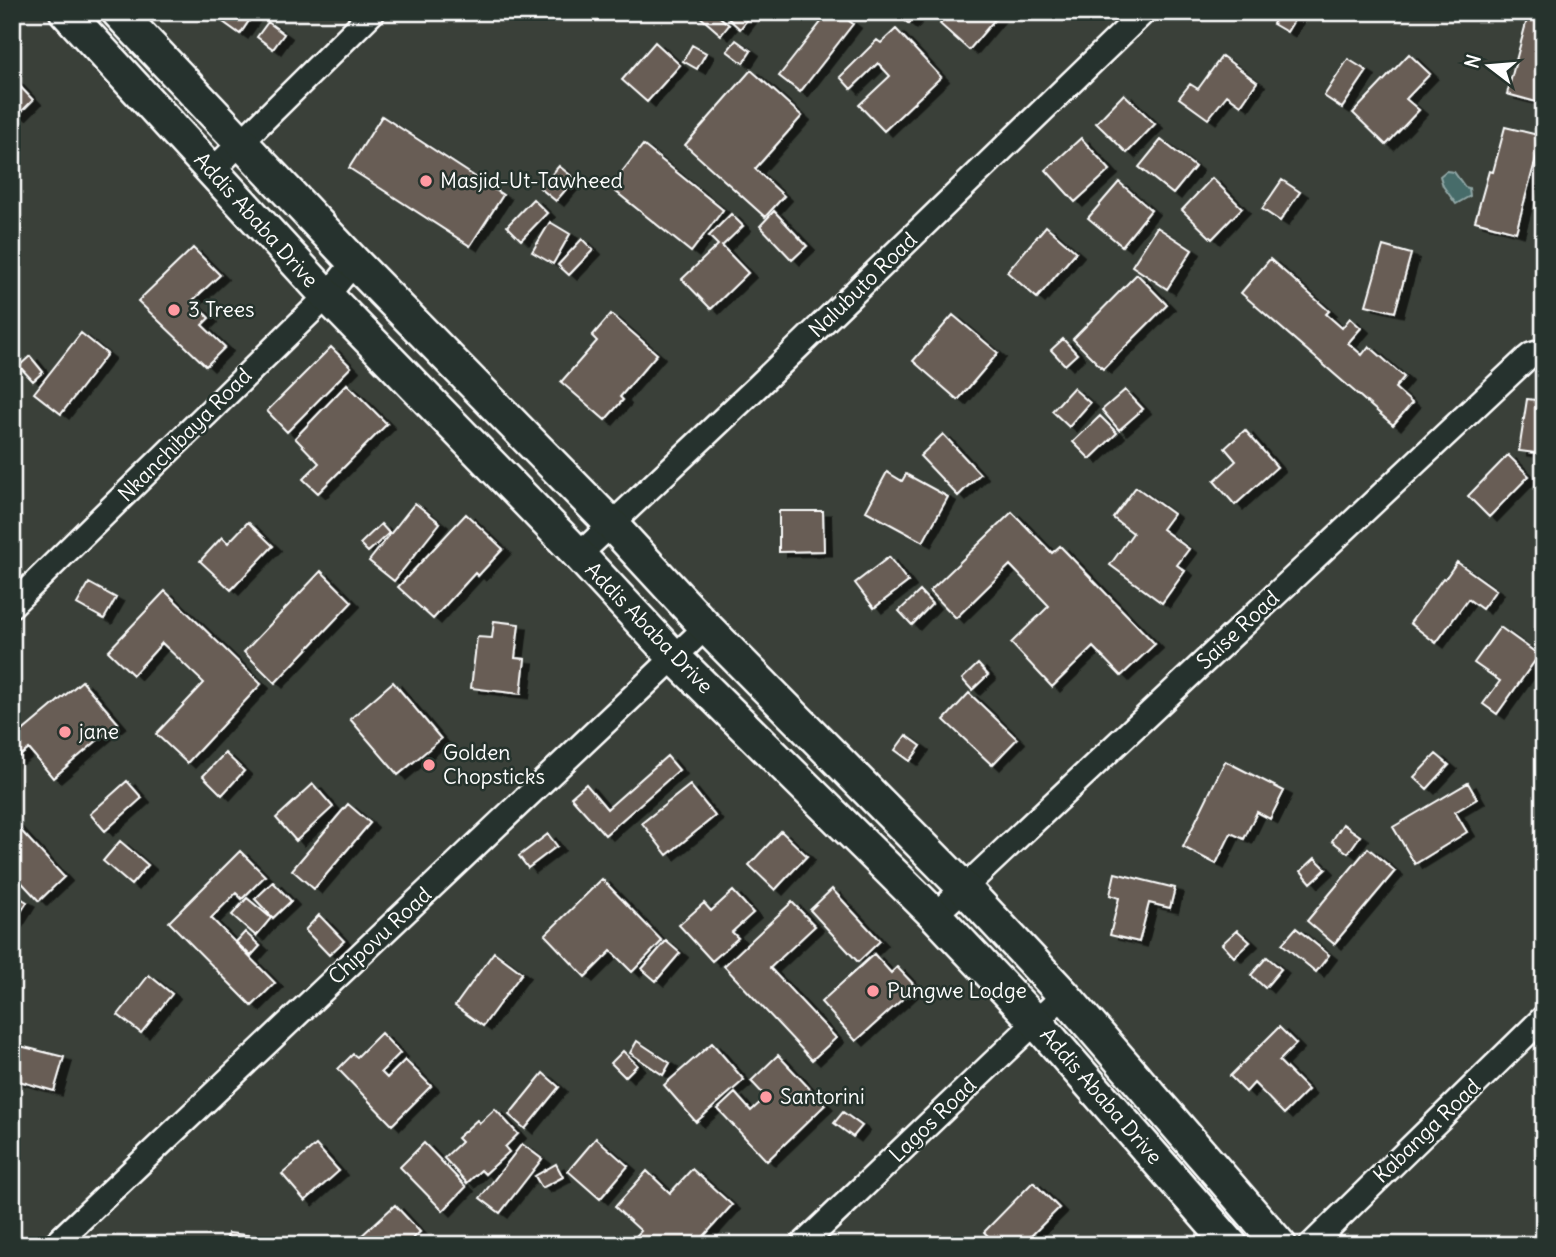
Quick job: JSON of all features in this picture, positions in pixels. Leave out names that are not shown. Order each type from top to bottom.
[{"type":"main road","name":"Addis Ababa Drive","points":[[66,12],[327,296],[579,555],[674,657],[935,915],[1036,1022],[1231,1245]]},
{"type":"main road","name":"Addis Ababa Drive","points":[[118,12],[706,626],[964,888],[1064,995],[1280,1245]]},
{"type":"street","points":[[212,171],[373,12]]},
{"type":"street","name":"Nalubuto Road","points":[[579,555],[758,386],[1144,12]]},
{"type":"street","name":"Nkanchibaya Road","points":[[12,606],[327,296],[355,262]]},
{"type":"street","name":"Saise Road","points":[[935,915],[1526,359],[1544,351]]},
{"type":"street","name":"Chipovu Road","points":[[54,1245],[706,626]]},
{"type":"street","name":"Lagos Road","points":[[802,1245],[1064,995]]},
{"type":"street","name":"Kabanga Road","points":[[1311,1245],[1544,1017]]},
{"type":"water","points":[[1446,171],[1454,172],[1465,187],[1469,188],[1470,196],[1456,204],[1443,186],[1440,176]]},
{"type":"building","points":[[209,12],[255,12],[240,34]]},
{"type":"building","points":[[714,12],[729,25],[721,35],[697,14]]},
{"type":"building","points":[[721,12],[753,12],[740,29]]},
{"type":"building","points":[[829,12],[838,12],[853,24],[800,92],[779,76]]},
{"type":"building","points":[[895,12],[919,12],[909,24]]},
{"type":"building","points":[[950,12],[1001,12],[969,50],[940,24]]},
{"type":"building","points":[[1280,12],[1299,12],[1287,32],[1273,24]]},
{"type":"building","points":[[1529,12],[1544,12],[1544,89],[1540,103],[1507,94]]},
{"type":"building","points":[[268,22],[284,34],[273,49],[257,37]]},
{"type":"building","points":[[896,29],[941,77],[884,131],[859,105],[890,76],[878,63],[851,89],[840,77],[877,40],[881,43]]},
{"type":"building","points":[[736,40],[751,51],[743,63],[727,51]]},
{"type":"building","points":[[655,42],[680,65],[647,102],[622,80]]},
{"type":"building","points":[[692,45],[706,53],[697,69],[683,61]]},
{"type":"building","points":[[1409,54],[1430,74],[1406,99],[1419,110],[1386,145],[1353,113]]},
{"type":"building","points":[[1222,56],[1257,82],[1241,105],[1227,95],[1208,119],[1179,98],[1190,84],[1198,89]]},
{"type":"building","points":[[1348,59],[1367,71],[1342,108],[1324,96]]},
{"type":"building","points":[[751,70],[802,116],[755,169],[784,196],[765,217],[685,145]]},
{"type":"building","points":[[12,78],[33,100],[18,115],[12,109]]},
{"type":"building","points":[[1124,94],[1155,124],[1127,153],[1096,123]]},
{"type":"building","name":"Masjid-Ut-Tawheed","points":[[382,116],[503,195],[470,246],[349,168]]},
{"type":"building","points":[[1505,127],[1542,136],[1516,232],[1475,221],[1489,171],[1493,172]]},
{"type":"building","points":[[1081,138],[1110,170],[1075,202],[1046,170]]},
{"type":"building","points":[[1161,140],[1195,167],[1173,194],[1139,167]]},
{"type":"building","points":[[643,145],[723,210],[691,252],[610,187]]},
{"type":"building","points":[[559,166],[575,179],[556,201],[540,188]]},
{"type":"building","points":[[1212,178],[1242,208],[1212,239],[1182,210]]},
{"type":"building","points":[[1282,180],[1300,192],[1280,221],[1262,209]]},
{"type":"building","points":[[1119,182],[1151,210],[1122,246],[1088,218]]},
{"type":"building","points":[[533,199],[547,213],[521,240],[507,226]]},
{"type":"building","points":[[774,211],[807,246],[792,260],[760,226]]},
{"type":"building","points":[[731,214],[743,226],[722,246],[748,273],[711,309],[682,279],[718,245],[709,236]]},
{"type":"building","points":[[550,222],[570,234],[553,264],[532,252]]},
{"type":"building","points":[[1046,226],[1076,252],[1037,298],[1007,272]]},
{"type":"building","points":[[1157,227],[1192,250],[1167,289],[1132,266]]},
{"type":"building","points":[[582,239],[593,250],[569,275],[558,265]]},
{"type":"building","points":[[1383,246],[1411,254],[1395,312],[1366,305]]},
{"type":"building","name":"3 Trees","points":[[193,248],[220,275],[192,301],[209,318],[202,325],[225,347],[206,366],[138,301]]},
{"type":"building","points":[[1270,259],[1329,311],[1326,314],[1342,328],[1350,318],[1361,328],[1348,343],[1362,355],[1369,346],[1404,377],[1395,388],[1412,403],[1393,425],[1241,293]]},
{"type":"building","points":[[1137,274],[1167,305],[1103,369],[1073,339]]},
{"type":"building","points":[[611,314],[657,354],[620,397],[623,400],[605,420],[561,382],[597,341],[592,336]]},
{"type":"building","points":[[953,315],[998,353],[958,400],[913,361]]},
{"type":"building","points":[[81,333],[107,354],[61,414],[34,393]]},
{"type":"building","points":[[1063,339],[1077,354],[1065,365],[1051,350]]},
{"type":"building","points":[[331,347],[351,367],[287,432],[267,411]]},
{"type":"building","points":[[30,356],[43,372],[33,381],[19,366]]},
{"type":"building","points":[[347,384],[387,424],[318,493],[303,479],[319,463],[295,438]]},
{"type":"building","points":[[1073,388],[1090,403],[1069,427],[1052,411]]},
{"type":"building","points":[[1125,390],[1143,409],[1119,430],[1102,410]]},
{"type":"building","points":[[1527,399],[1544,401],[1544,454],[1519,451]]},
{"type":"building","points":[[1100,416],[1117,433],[1090,459],[1073,442]]},
{"type":"building","points":[[1245,430],[1277,467],[1235,505],[1214,481],[1236,461],[1225,448]]},
{"type":"building","points":[[943,434],[980,474],[958,496],[920,456]]},
{"type":"building","points":[[1508,455],[1529,476],[1489,517],[1468,496]]},
{"type":"building","points":[[887,472],[902,481],[906,474],[948,497],[923,542],[866,511]]},
{"type":"building","points":[[1136,487],[1173,514],[1162,529],[1189,549],[1177,565],[1185,571],[1162,603],[1110,565],[1133,533],[1113,518]]},
{"type":"building","points":[[415,503],[440,523],[394,581],[369,561]]},
{"type":"building","points":[[779,511],[823,511],[824,551],[779,552]]},
{"type":"building","points":[[1012,512],[1052,553],[1060,546],[1155,644],[1121,676],[1093,647],[1052,687],[1011,643],[1049,606],[1010,565],[956,618],[930,591]]},
{"type":"building","points":[[466,514],[503,549],[478,576],[475,573],[433,619],[398,587]]},
{"type":"building","points":[[248,522],[273,546],[231,590],[200,561],[222,537],[228,543]]},
{"type":"building","points":[[381,524],[389,533],[368,552],[360,544]]},
{"type":"building","points":[[889,557],[908,582],[874,608],[855,583]]},
{"type":"building","points":[[1457,562],[1496,590],[1482,609],[1468,599],[1436,643],[1410,623]]},
{"type":"building","points":[[321,571],[352,602],[275,683],[244,652]]},
{"type":"building","points":[[89,583],[116,598],[104,619],[77,604]]},
{"type":"building","points":[[165,591],[261,684],[187,763],[156,734],[204,683],[162,643],[133,675],[108,651]]},
{"type":"building","points":[[920,591],[932,604],[912,625],[899,611]]},
{"type":"building","points":[[494,621],[519,624],[515,658],[525,659],[521,694],[471,688],[477,637],[492,638]]},
{"type":"building","points":[[1500,627],[1539,655],[1497,714],[1483,704],[1500,681],[1474,663]]},
{"type":"building","points":[[978,664],[988,675],[972,690],[962,679]]},
{"type":"building","name":"jane","points":[[82,681],[118,723],[53,778],[29,749],[12,762],[12,740]]},
{"type":"building","points":[[393,682],[441,739],[398,775],[350,719]]},
{"type":"building","points":[[969,693],[1017,739],[992,765],[944,720]]},
{"type":"building","points":[[906,735],[921,746],[910,761],[895,750]]},
{"type":"building","points":[[225,753],[244,771],[222,795],[203,776]]},
{"type":"building","points":[[1436,754],[1449,765],[1427,789],[1414,777]]},
{"type":"building","points":[[667,756],[679,770],[605,835],[571,797],[586,784],[607,809]]},
{"type":"building","points":[[1225,761],[1284,791],[1270,819],[1257,812],[1244,839],[1231,833],[1216,864],[1183,847]]},
{"type":"building","points":[[127,781],[142,798],[105,831],[90,814]]},
{"type":"building","points":[[1468,783],[1477,799],[1455,812],[1467,832],[1415,864],[1393,827]]},
{"type":"building","points":[[313,784],[333,807],[296,841],[276,818]]},
{"type":"building","points":[[690,785],[715,816],[667,855],[642,823]]},
{"type":"building","points":[[348,804],[370,823],[314,889],[292,870]]},
{"type":"building","points":[[12,821],[64,877],[39,901],[12,872]]},
{"type":"building","points":[[1343,824],[1360,836],[1348,853],[1332,841]]},
{"type":"building","points":[[781,831],[807,856],[775,890],[749,865]]},
{"type":"building","points":[[548,834],[557,846],[528,868],[519,856]]},
{"type":"building","points":[[120,841],[148,865],[131,885],[103,861]]},
{"type":"building","points":[[1368,848],[1395,871],[1334,944],[1307,921]]},
{"type":"building","points":[[240,851],[265,876],[242,899],[236,893],[211,918],[275,983],[252,1006],[169,922]]},
{"type":"building","points":[[1315,858],[1326,869],[1311,883],[1301,871]]},
{"type":"building","points":[[1115,873],[1175,888],[1170,908],[1149,903],[1139,942],[1110,935],[1119,898],[1110,895]]},
{"type":"building","points":[[602,879],[662,941],[632,972],[611,951],[585,977],[545,935]]},
{"type":"building","points":[[273,882],[291,901],[273,918],[255,899]]},
{"type":"building","points":[[832,889],[880,941],[858,962],[810,910]]},
{"type":"building","points":[[733,891],[753,913],[732,932],[738,938],[712,961],[679,925],[704,903],[711,911]]},
{"type":"building","points":[[12,893],[27,902],[12,926]]},
{"type":"building","points":[[247,898],[271,918],[256,936],[232,915]]},
{"type":"building","points":[[792,902],[815,926],[770,968],[836,1038],[812,1060],[724,966]]},
{"type":"building","points":[[319,915],[344,941],[329,955],[305,930]]},
{"type":"building","points":[[1296,928],[1329,955],[1316,972],[1282,944]]},
{"type":"building","points":[[1237,930],[1250,942],[1234,957],[1222,944]]},
{"type":"building","points":[[245,932],[260,946],[251,956],[236,942]]},
{"type":"building","points":[[666,941],[680,953],[656,981],[642,969]]},
{"type":"building","points":[[494,952],[522,973],[483,1026],[455,1006]]},
{"type":"building","points":[[874,954],[891,973],[897,967],[916,987],[856,1041],[821,1002]]},
{"type":"building","points":[[1267,957],[1281,969],[1265,988],[1251,975]]},
{"type":"building","points":[[149,975],[172,994],[141,1033],[118,1015]]},
{"type":"building","points":[[1279,1027],[1296,1044],[1279,1061],[1308,1090],[1284,1114],[1254,1083],[1246,1092],[1230,1076]]},
{"type":"building","points":[[381,1033],[400,1053],[381,1072],[387,1078],[405,1060],[431,1086],[392,1125],[338,1069],[353,1054],[357,1057]]},
{"type":"building","points":[[637,1041],[670,1063],[663,1075],[630,1053]]},
{"type":"building","points":[[712,1043],[744,1080],[696,1122],[664,1085]]},
{"type":"building","points":[[16,1045],[64,1057],[54,1091],[12,1079],[12,1050],[15,1051]]},
{"type":"building","points":[[623,1051],[637,1065],[625,1077],[611,1063]]},
{"type":"building","points":[[778,1055],[825,1105],[767,1161],[718,1109],[735,1093],[751,1111],[766,1097],[751,1081]]},
{"type":"building","points":[[543,1073],[559,1087],[525,1129],[509,1115]]},
{"type":"building","points":[[495,1109],[518,1134],[505,1147],[509,1152],[485,1174],[481,1170],[467,1183],[444,1158],[461,1142],[457,1138],[477,1120],[480,1123]]},
{"type":"building","points":[[843,1112],[862,1126],[853,1137],[834,1123]]},
{"type":"building","points":[[596,1138],[628,1166],[600,1199],[568,1171]]},
{"type":"building","points":[[424,1143],[466,1187],[443,1211],[400,1167]]},
{"type":"building","points":[[522,1144],[542,1159],[500,1213],[480,1198]]},
{"type":"building","points":[[316,1145],[339,1171],[305,1201],[282,1174]]},
{"type":"building","points":[[556,1164],[563,1177],[542,1188],[535,1176]]},
{"type":"building","points":[[692,1169],[732,1205],[696,1245],[635,1245],[631,1241],[641,1231],[615,1207],[647,1171],[670,1193]]},
{"type":"building","points":[[1033,1182],[1059,1208],[1022,1245],[997,1245],[984,1232]]},
{"type":"building","points":[[395,1205],[420,1232],[406,1245],[367,1245],[360,1237]]},
{"type":"building","points":[[228,1233],[274,1238],[274,1245],[226,1245]]},
{"type":"place","name":"Masjid-Ut-Tawheed","points":[[426,181]]},
{"type":"place","name":"3 Trees","points":[[174,310]]},
{"type":"place","name":"jane","points":[[65,732]]},
{"type":"place","name":"Golden Chopsticks","points":[[429,765]]},
{"type":"place","name":"Pungwe Lodge","points":[[873,991]]},
{"type":"place","name":"Santorini","points":[[766,1097]]}]
